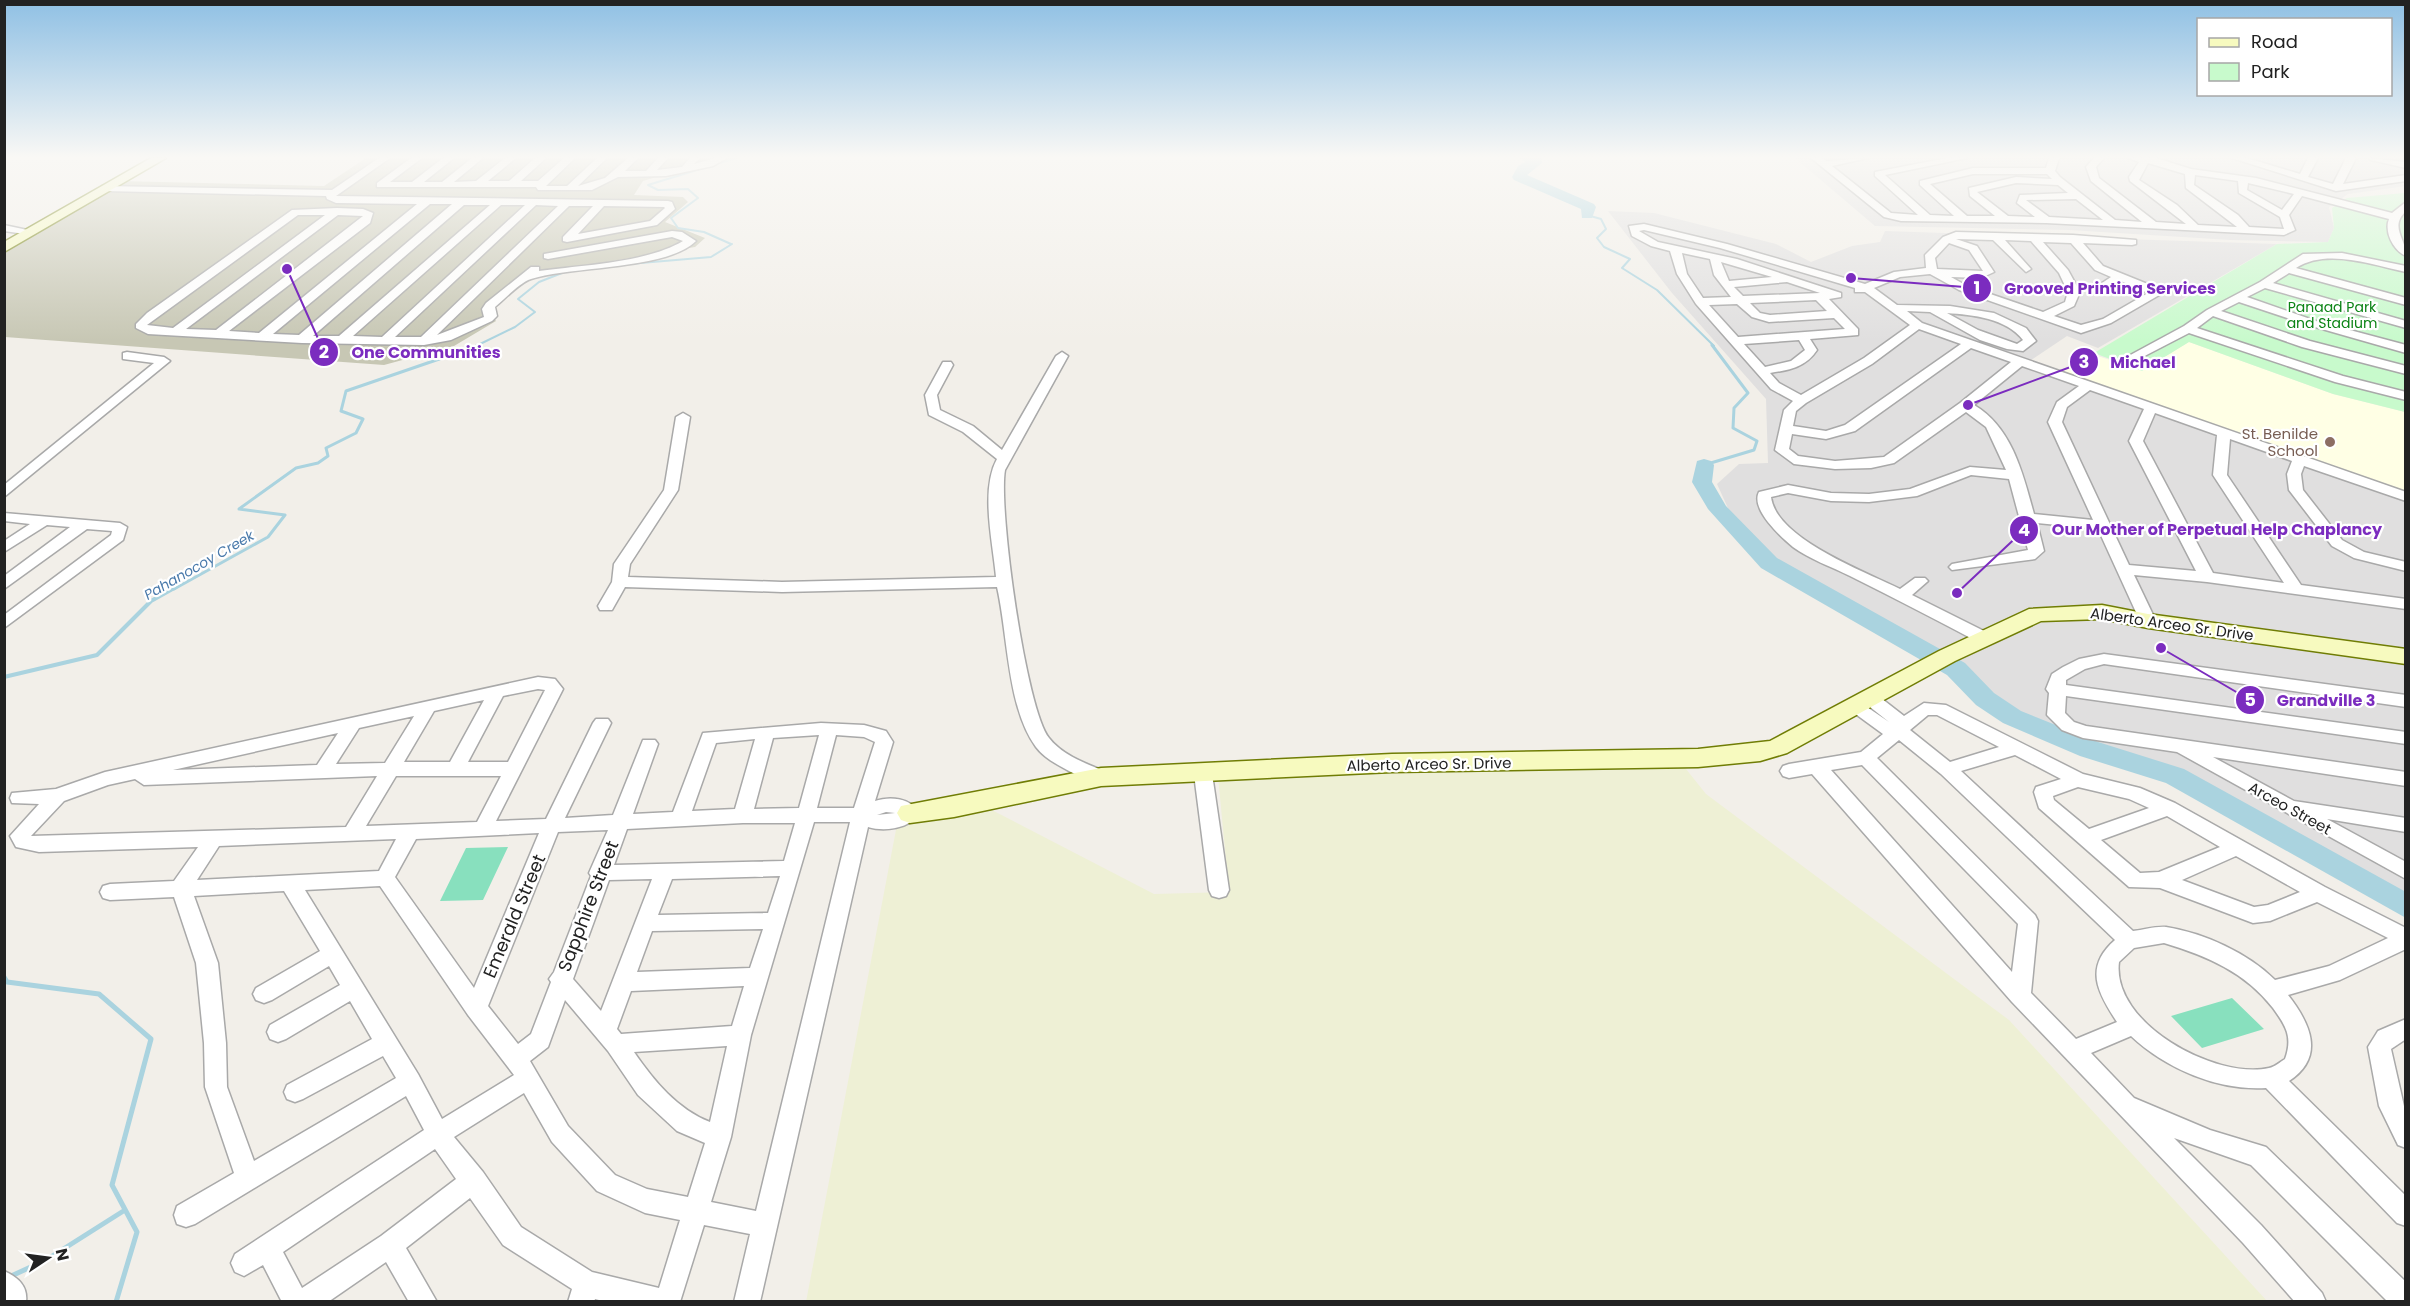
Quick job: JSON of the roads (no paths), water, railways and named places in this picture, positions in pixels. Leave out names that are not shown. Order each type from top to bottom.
[{"type":"street","points":[[4,248],[54,219]]},
{"type":"street","points":[[285,219],[151,315],[140,326],[148,330],[302,339],[424,341],[447,337],[488,320],[491,316],[488,309],[490,305],[527,276],[586,219]]},
{"type":"street","points":[[177,330],[328,219]]},
{"type":"street","points":[[221,333],[367,219]]},
{"type":"street","points":[[262,336],[405,219]]},
{"type":"street","points":[[302,339],[441,219]]},
{"type":"street","points":[[343,339],[480,219]]},
{"type":"street","points":[[385,340],[516,219]]},
{"type":"street","points":[[424,341],[550,219]]},
{"type":"street","points":[[610,230],[621,219]]},
{"type":"street","points":[[567,239],[653,223],[658,219]]},
{"type":"street","points":[[2005,219],[2289,232],[2285,219]]},
{"type":"street","points":[[2108,219],[2112,223]]},
{"type":"street","points":[[2145,219],[2153,225]]},
{"type":"street","points":[[2186,219],[2195,227]]},
{"type":"street","points":[[2236,219],[2245,229]]},
{"type":"street","points":[[2393,219],[2391,225],[2393,238],[2406,253]]},
{"type":"street","points":[[1838,295],[1716,257],[1643,239],[1633,231],[1633,228],[1644,227],[1700,240],[1867,288],[1898,308],[1918,325],[2406,497]]},
{"type":"street","points":[[4,228],[32,232]]},
{"type":"street","points":[[527,276],[630,260],[674,250],[686,246],[691,241],[678,234],[672,234],[548,256]]},
{"type":"street","points":[[2073,238],[2099,268],[2151,289],[2155,294],[2108,321],[2083,329],[1963,288],[1934,272],[1929,257],[1947,239],[1956,235],[2073,238],[2132,242]]},
{"type":"street","points":[[1995,235],[2026,269]]},
{"type":"street","points":[[2033,237],[2064,272],[2074,292],[2070,304],[2043,316]]},
{"type":"street","points":[[1700,302],[1820,297],[1867,288],[1875,282],[1898,274],[1934,272],[1981,275],[1989,272],[1973,248],[1947,239]]},
{"type":"street","points":[[1675,248],[1682,274],[1700,302],[1775,387],[1801,400]]},
{"type":"street","points":[[2129,359],[2188,329],[2211,312],[2264,284],[2307,256],[2342,256],[2406,269]]},
{"type":"street","points":[[1716,257],[1718,272],[1740,300],[1761,318],[1838,314]]},
{"type":"street","points":[[2287,269],[2406,302]]},
{"type":"street","points":[[2106,285],[2120,277]]},
{"type":"street","points":[[1727,284],[1790,280]]},
{"type":"street","points":[[2264,284],[2406,325]]},
{"type":"street","points":[[1735,341],[1854,332],[1820,297]]},
{"type":"street","points":[[2238,298],[2312,323],[2406,349]]},
{"type":"street","points":[[1898,308],[1933,308],[1963,310],[1994,319],[2024,332],[2031,342],[2019,348],[2005,344],[1953,324],[1933,308]]},
{"type":"street","points":[[2211,312],[2306,344],[2406,370]]},
{"type":"street","points":[[1918,325],[1868,361],[1801,400],[1790,410],[1782,450],[1794,460],[1835,465],[1871,464],[1889,460],[1965,406],[2019,362]]},
{"type":"street","points":[[2188,329],[2339,379],[2406,396]]},
{"type":"street","points":[[1761,371],[1796,363],[1808,356],[1811,350],[1803,337]]},
{"type":"street","points":[[1788,429],[1826,435],[1850,428],[1969,344]]},
{"type":"street","points":[[4,493],[164,361],[127,356]]},
{"type":"street","points":[[1062,356],[1004,458],[995,487],[1004,582],[1033,725],[1041,742],[1065,761],[1101,777]]},
{"type":"street","points":[[946,365],[931,395],[934,412],[968,429],[1004,458]]},
{"type":"street","points":[[2087,386],[2062,402],[2056,410],[2055,422],[2148,621]]},
{"type":"street","points":[[1958,567],[2030,556],[2036,551],[2030,518],[1993,426],[1983,416],[1965,406]]},
{"type":"street","points":[[2151,408],[2136,441],[2206,577]]},
{"type":"street","points":[[606,606],[620,582],[622,564],[671,490],[683,417]]},
{"type":"street","points":[[2224,433],[2220,475],[2296,589]]},
{"type":"street","points":[[2299,461],[2294,474],[2296,490],[2337,543],[2358,555],[2406,567]]},
{"type":"street","points":[[1986,639],[1815,555],[1799,544],[1774,519],[1765,505],[1764,495],[1788,489],[1832,497],[1869,498],[1912,493],[1970,471],[2013,475]]},
{"type":"street","points":[[4,517],[120,526],[121,531],[118,537],[4,623]]},
{"type":"street","points":[[2030,518],[2102,525]]},
{"type":"street","points":[[4,548],[46,519]]},
{"type":"street","points":[[4,584],[85,523]]},
{"type":"street","points":[[2123,569],[2206,577],[2406,604]]},
{"type":"street","points":[[1900,596],[1920,581]]},
{"type":"street","points":[[620,582],[782,587],[1004,582]]},
{"type":"street","name":"Alberto Arceo Sr. Drive","points":[[910,813],[954,807],[1101,777],[1203,774],[1392,763],[1698,758],[1760,752],[1778,747],[1939,661],[2037,615],[2059,612],[2102,612],[2148,621],[2406,657]]},
{"type":"street","points":[[2406,701],[2104,659],[2085,662],[2069,669],[2058,678],[2055,689],[2056,715],[2067,726],[2083,732],[2406,779]]},
{"type":"street","points":[[19,798],[57,796],[105,779],[537,682],[549,683],[554,689],[483,829]]},
{"type":"street","points":[[2055,689],[2406,738]]},
{"type":"street","points":[[454,771],[497,691]]},
{"type":"street","points":[[1863,703],[1874,721],[1900,731],[1947,769],[2129,940]]},
{"type":"street","points":[[353,832],[428,707]]},
{"type":"street","points":[[1789,771],[1866,759],[1924,709],[1931,707],[1940,709],[2078,780],[2133,793],[2168,808],[2319,893],[2406,938]]},
{"type":"street","name":"Emerald Street","points":[[476,1008],[552,825],[602,723]]},
{"type":"street","points":[[322,772],[353,724]]},
{"type":"street","points":[[290,883],[410,1081],[438,1134],[474,1180],[512,1236],[584,1293],[666,1302],[719,1137],[740,1035],[807,817],[829,730]]},
{"type":"street","points":[[680,819],[710,737],[829,730],[872,732],[880,735],[884,742],[861,815],[747,1302]]},
{"type":"street","points":[[743,816],[765,734]]},
{"type":"street","name":"Sapphire Street","points":[[244,1263],[438,1134],[521,1069],[540,1040],[599,873],[649,744]]},
{"type":"street","name":"Arceo Street","points":[[2176,745],[2406,871]]},
{"type":"street","points":[[1947,769],[2014,749]]},
{"type":"street","points":[[1866,759],[2028,921],[2020,996]]},
{"type":"street","points":[[1817,767],[2020,996],[2252,1234],[2313,1302]]},
{"type":"street","points":[[105,779],[392,769],[454,771],[512,769]]},
{"type":"street","points":[[1203,774],[1219,890]]},
{"type":"street","points":[[2078,780],[2043,792],[2046,804],[2136,881],[2161,880],[2238,847]]},
{"type":"street","points":[[57,796],[20,836],[23,842],[39,845],[483,829],[743,816],[861,815],[871,823],[900,820],[910,813]]},
{"type":"street","points":[[2285,806],[2406,825]]},
{"type":"street","points":[[2085,838],[2168,808]]},
{"type":"street","points":[[385,878],[411,830]]},
{"type":"street","points":[[181,887],[215,837]]},
{"type":"street","points":[[599,873],[792,868]]},
{"type":"street","points":[[610,1038],[622,982],[647,923],[665,870]]},
{"type":"street","points":[[385,878],[521,1069],[560,1134],[606,1183],[645,1201],[766,1226]]},
{"type":"street","points":[[110,892],[385,878]]},
{"type":"street","points":[[2161,880],[2253,915],[2270,913],[2319,893]]},
{"type":"street","points":[[181,887],[207,963],[215,1042],[216,1088],[248,1180]]},
{"type":"street","points":[[647,923],[776,921]]},
{"type":"street","points":[[2164,936],[2208,946],[2252,971],[2273,990],[2296,1023],[2301,1042],[2294,1065],[2271,1078],[2235,1079],[2193,1066],[2165,1051],[2134,1025],[2115,999],[2107,977],[2109,958],[2129,940],[2164,936]]},
{"type":"street","points":[[2273,990],[2333,974],[2406,938]]},
{"type":"street","points":[[264,994],[332,954]]},
{"type":"street","points":[[622,982],[758,977]]},
{"type":"street","points":[[560,979],[610,1038],[646,1088],[685,1123],[719,1137]]},
{"type":"street","points":[[278,1032],[353,988]]},
{"type":"street","points":[[2072,1051],[2134,1025]]},
{"type":"street","points":[[2403,1131],[2379,1047],[2386,1038],[2406,1028]]},
{"type":"street","points":[[610,1038],[740,1035]]},
{"type":"street","points":[[295,1092],[385,1043]]},
{"type":"street","points":[[2271,1078],[2406,1214]]},
{"type":"street","points":[[186,1215],[410,1081]]},
{"type":"street","points":[[2124,1103],[2190,1135],[2230,1149],[2258,1155],[2406,1301]]},
{"type":"street","points":[[304,1302],[390,1245],[474,1180]]},
{"type":"street","points":[[390,1245],[424,1302]]},
{"type":"street","points":[[267,1248],[296,1302]]},
{"type":"waterway","name":"Pahanocoy Creek","points":[[672,219],[678,228],[704,232],[731,244]]},
{"type":"waterway","points":[[1601,219],[1606,229],[1597,238],[1604,247],[1630,259],[1622,268],[1657,290],[1714,346]]},
{"type":"waterway","name":"Pahanocoy Creek","points":[[629,264],[711,257],[732,244]]},
{"type":"waterway","name":"Pahanocoy Creek","points":[[476,346],[515,327],[535,312],[518,299],[539,282],[562,273]]},
{"type":"waterway","name":"Pahanocoy Creek","points":[[174,589],[268,537],[285,515],[239,509],[296,468],[318,463],[328,456],[326,448],[356,433],[363,419],[341,411],[346,391],[480,345]]},
{"type":"waterway","points":[[1704,465],[1754,450],[1757,441],[1733,428],[1734,408],[1748,393],[1712,345]]},
{"type":"waterway","points":[[1704,465],[1702,482],[1718,509],[1769,563],[1956,669],[1985,699],[2012,717],[2089,749],[2175,776],[2406,906]]},
{"type":"waterway","name":"Pahanocoy Creek","points":[[4,677],[97,655],[151,601],[176,587]]},
{"type":"waterway","name":"Pahanocoy Creek","points":[[4,977],[7,982],[99,994],[151,1039],[112,1185],[137,1232],[116,1302]]},
{"type":"waterway","points":[[9,1277],[46,1260],[125,1210]]},
{"type":"place","name":"One Communities","points":[[287,269]]},
{"type":"place","name":"Grooved Printing Services","points":[[1851,278]]},
{"type":"place","name":"Michael","points":[[1968,405]]},
{"type":"place","name":"St. Benilde School","points":[[2330,442]]},
{"type":"place","name":"Our Mother of Perpetual Help Chaplancy","points":[[1957,593]]},
{"type":"place","name":"Grandville 3","points":[[2161,648]]},
{"type":"park label","name":"Panaad Park and Stadium","points":[[2332,316]]}]
